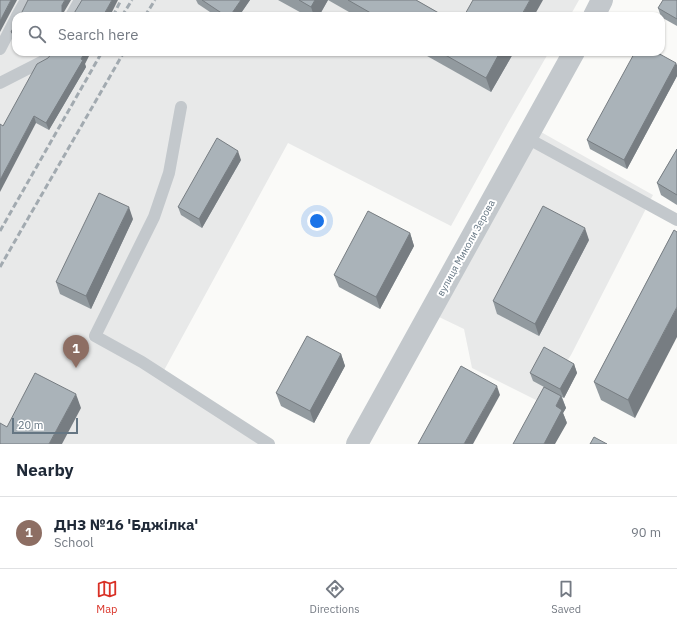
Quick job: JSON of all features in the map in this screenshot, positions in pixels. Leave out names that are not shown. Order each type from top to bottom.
[{"type":"street","points":[[596,12],[602,0]]},
{"type":"street","name":"вулиця Миколи Зерова","points":[[357,444],[572,56]]},
{"type":"lane","points":[[20,12],[26,0]]},
{"type":"lane","points":[[73,12],[80,0]]},
{"type":"lane","points":[[0,49],[12,26]]},
{"type":"lane","points":[[0,83],[47,59],[49,56]]},
{"type":"lane","points":[[181,106],[169,173],[154,217],[95,336],[142,362],[269,444]]},
{"type":"lane","points":[[527,138],[677,220]]},
{"type":"shaded area","points":[[0,0],[579,0],[572,12],[12,12],[12,56],[547,56],[451,226],[288,143],[162,374],[269,444],[0,444]]},
{"type":"shaded area","points":[[541,132],[653,195],[571,355],[540,402],[472,368],[464,329],[439,317]]},
{"type":"building","points":[[0,0],[11,0],[0,21]]},
{"type":"building","points":[[28,0],[65,0],[62,5],[62,12],[22,12]]},
{"type":"building","points":[[82,0],[112,0],[105,12],[75,12]]},
{"type":"building","points":[[202,0],[241,0],[233,12],[220,12]]},
{"type":"building","points":[[299,0],[315,0],[311,7]]},
{"type":"building","points":[[348,0],[416,0],[437,12],[369,12]]},
{"type":"building","points":[[473,0],[530,0],[523,12],[466,12]]},
{"type":"building","points":[[663,0],[677,0],[677,19],[665,12],[658,8]]},
{"type":"building","points":[[50,56],[83,56],[81,59],[83,60],[46,123],[34,116],[0,180],[0,124],[3,126],[37,64]]},
{"type":"building","points":[[447,56],[498,56],[486,78]]},
{"type":"building","points":[[633,56],[663,56],[676,63],[624,160],[587,140]]},
{"type":"building","points":[[217,138],[238,151],[199,219],[178,207]]},
{"type":"building","points":[[677,149],[677,195],[657,183]]},
{"type":"building","points":[[99,193],[129,207],[86,296],[56,282]]},
{"type":"building","points":[[543,206],[585,228],[535,324],[493,301]]},
{"type":"building","points":[[368,211],[410,233],[376,297],[334,275]]},
{"type":"building","points":[[674,230],[677,232],[677,307],[628,400],[594,382]]},
{"type":"building","points":[[307,336],[341,354],[310,411],[276,393]]},
{"type":"building","points":[[544,347],[574,364],[560,389],[530,373]]},
{"type":"building","points":[[461,366],[497,386],[464,444],[418,444]]},
{"type":"building","points":[[35,373],[76,394],[49,444],[0,444],[0,423],[7,427]]},
{"type":"building","points":[[544,387],[561,396],[556,406],[562,410],[544,444],[513,444]]},
{"type":"building","points":[[594,437],[607,444],[590,444]]},
{"type":"railway","points":[[115,12],[121,0]]},
{"type":"railway","points":[[124,12],[132,0]]},
{"type":"railway","points":[[148,12],[155,0]]},
{"type":"railway","points":[[0,231],[100,56]]},
{"type":"railway","points":[[0,267],[122,56]]},
{"type":"place","name":"ДНЗ №16 'Бджілка'","points":[[76,368]]}]
